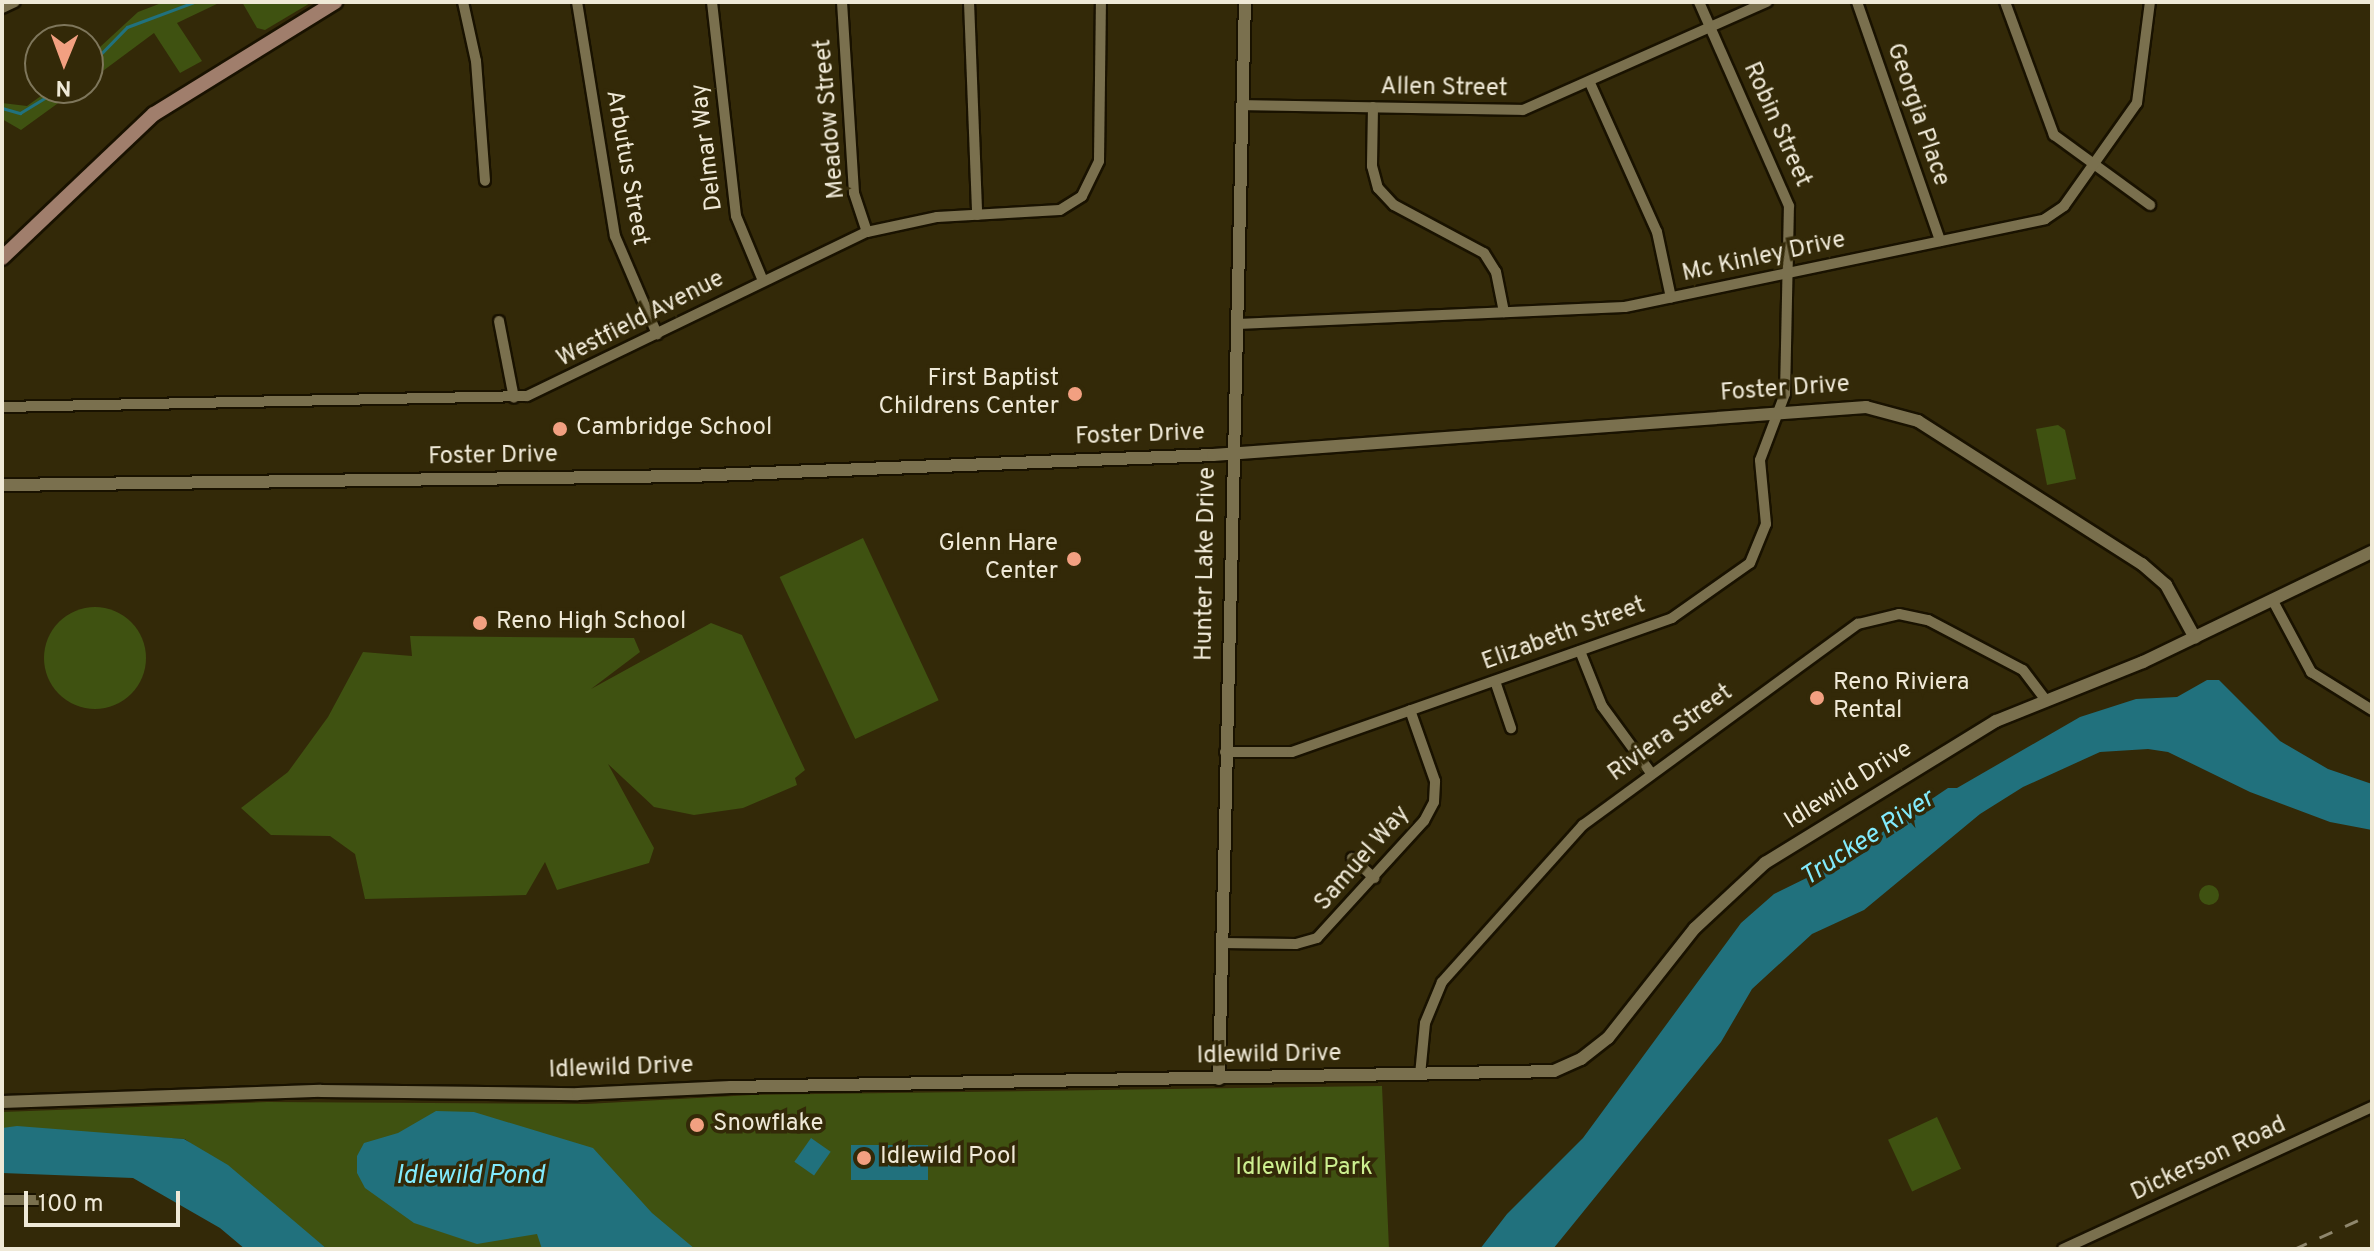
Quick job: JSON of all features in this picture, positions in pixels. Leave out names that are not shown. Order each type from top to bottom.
[{"type":"main road","points":[[2,258],[162,107],[335,2]]},
{"type":"street","points":[[2,8],[15,2]]},
{"type":"street","points":[[463,2],[476,61],[485,181]]},
{"type":"street","name":"Arbutus Street","points":[[577,2],[615,236],[657,334]]},
{"type":"street","name":"Delmar Way","points":[[712,2],[736,216],[763,281]]},
{"type":"street","name":"Meadow Street","points":[[842,2],[853,182],[867,232]]},
{"type":"street","points":[[969,2],[977,215]]},
{"type":"street","name":"Westfield Avenue","points":[[2,407],[514,398],[555,386],[867,232],[915,220],[1060,210],[1091,184],[1100,145],[1101,2]]},
{"type":"street","name":"Hunter Lake Drive","points":[[1219,1079],[1245,2]]},
{"type":"street","name":"Robin Street","points":[[1699,2],[1787,195],[1788,273],[1781,413]]},
{"type":"street","name":"Allen Street","points":[[1242,105],[1523,110],[1590,83],[1767,2]]},
{"type":"street","name":"Georgia Place","points":[[1857,2],[1940,241]]},
{"type":"street","points":[[2005,2],[2048,126],[2094,165],[2150,205]]},
{"type":"street","name":"Mc Kinley Drive","points":[[1237,324],[1625,307],[2045,219],[2064,206],[2142,92],[2150,2]]},
{"type":"street","points":[[1590,83],[1657,232],[1671,298]]},
{"type":"street","points":[[1373,107],[1372,166],[1378,188],[1394,205],[1484,253],[1496,272],[1504,312]]},
{"type":"street","points":[[499,321],[514,398]]},
{"type":"street","name":"Foster Drive","points":[[2,485],[738,475],[1232,453],[1866,407],[1918,421],[2155,573],[2176,599],[2195,638]]},
{"type":"street","name":"Elizabeth Street","points":[[1225,752],[1292,752],[1690,609],[1750,563],[1766,524],[1760,460],[1781,413]]},
{"type":"street","name":"Idlewild Drive","points":[[2,1102],[347,1091],[578,1094],[731,1087],[1537,1074],[1581,1059],[1608,1038],[1695,928],[1738,884],[1996,721],[2195,638],[2372,552]]},
{"type":"street","points":[[2273,601],[2311,672],[2372,710]]},
{"type":"street","name":"Riviera Street","points":[[1420,1075],[1425,1023],[1442,982],[1583,825],[1850,630],[1885,615],[1928,620],[2012,663],[2033,678],[2046,700]]},
{"type":"street","points":[[1580,651],[1602,706],[1651,773]]},
{"type":"street","points":[[1495,681],[1511,728]]},
{"type":"street","name":"Samuel Way","points":[[1222,943],[1296,944],[1317,938],[1424,821],[1434,802],[1435,781],[1410,710]]},
{"type":"street","points":[[1352,858],[1374,878]]},
{"type":"street","name":"Dickerson Road","points":[[2063,1249],[2372,1107]]},
{"type":"street","points":[[2,1200],[43,1200]]},
{"type":"green space","points":[[164,2],[221,2],[177,23],[202,61],[180,73],[154,33],[104,70],[104,43],[138,12]]},
{"type":"green space","points":[[242,2],[312,2],[265,30],[257,28]]},
{"type":"green space","points":[[2,103],[27,106],[57,104],[21,130],[2,119]]},
{"type":"green space","points":[[2058,425],[2065,430],[2076,479],[2047,485],[2036,429]]},
{"type":"green space","points":[[863,538],[939,700],[855,739],[780,577]]},
{"type":"green space","points":[[95,607],[114,611],[131,622],[142,639],[146,658],[142,677],[131,694],[114,705],[95,709],[76,705],[59,694],[48,677],[44,658],[48,639],[59,622],[76,611]]},
{"type":"green space","points":[[711,623],[742,635],[805,770],[795,778],[797,785],[743,808],[694,815],[654,807],[608,764],[654,848],[649,863],[557,890],[545,862],[526,895],[365,899],[355,854],[330,836],[271,835],[241,808],[288,772],[328,717],[363,652],[412,656],[410,636],[634,638],[640,652],[591,689]]},
{"type":"green space","points":[[2209,885],[2216,888],[2219,895],[2216,902],[2209,905],[2202,902],[2199,895],[2202,888]]},
{"type":"green space","name":"Idlewild Park","points":[[1382,1086],[1389,1249],[327,1249],[185,1139],[2,1128],[2,1112],[267,1102],[586,1104],[752,1095]]},
{"type":"green space","points":[[1937,1117],[1961,1169],[1912,1191],[1888,1140]]},
{"type":"water","points":[[2207,680],[2219,680],[2280,741],[2328,769],[2372,784],[2372,830],[2330,822],[2250,792],[2168,752],[2148,749],[2100,752],[2023,787],[1980,814],[1864,910],[1812,934],[1752,989],[1721,1042],[1553,1249],[1480,1249],[1507,1214],[1583,1138],[1741,923],[1774,894],[1835,864],[1948,788],[1957,788],[2080,717],[2136,699],[2177,697]]},
{"type":"water","name":"Idlewild Pond","points":[[436,1111],[474,1112],[593,1148],[652,1213],[695,1249],[542,1249],[537,1234],[477,1244],[414,1223],[365,1188],[357,1173],[357,1156],[364,1143],[398,1133]]},
{"type":"water","points":[[17,1126],[184,1139],[228,1165],[327,1249],[245,1249],[220,1228],[133,1178],[2,1173],[2,1128]]},
{"type":"water","points":[[811,1138],[831,1152],[814,1176],[794,1162]]},
{"type":"water","points":[[851,1145],[928,1145],[928,1180],[851,1180]]},
{"type":"waterway","points":[[104,51],[127,27],[194,2]]},
{"type":"waterway","points":[[2,108],[20,113],[35,104]]},
{"type":"railway","points":[[2294,1249],[2372,1214]]},
{"type":"place","name":"First Baptist Childrens Center","points":[[1075,394]]},
{"type":"place","name":"Cambridge School","points":[[560,429]]},
{"type":"place","name":"Glenn Hare Center","points":[[1074,559]]},
{"type":"place","name":"Reno High School","points":[[480,623]]},
{"type":"place","name":"Reno Riviera Rental","points":[[1817,698]]},
{"type":"place","name":"Snowflake","points":[[697,1125]]},
{"type":"place","name":"Idlewild Pool","points":[[864,1158]]},
{"type":"water label","name":"Truckee River","points":[[1868,839]]}]
